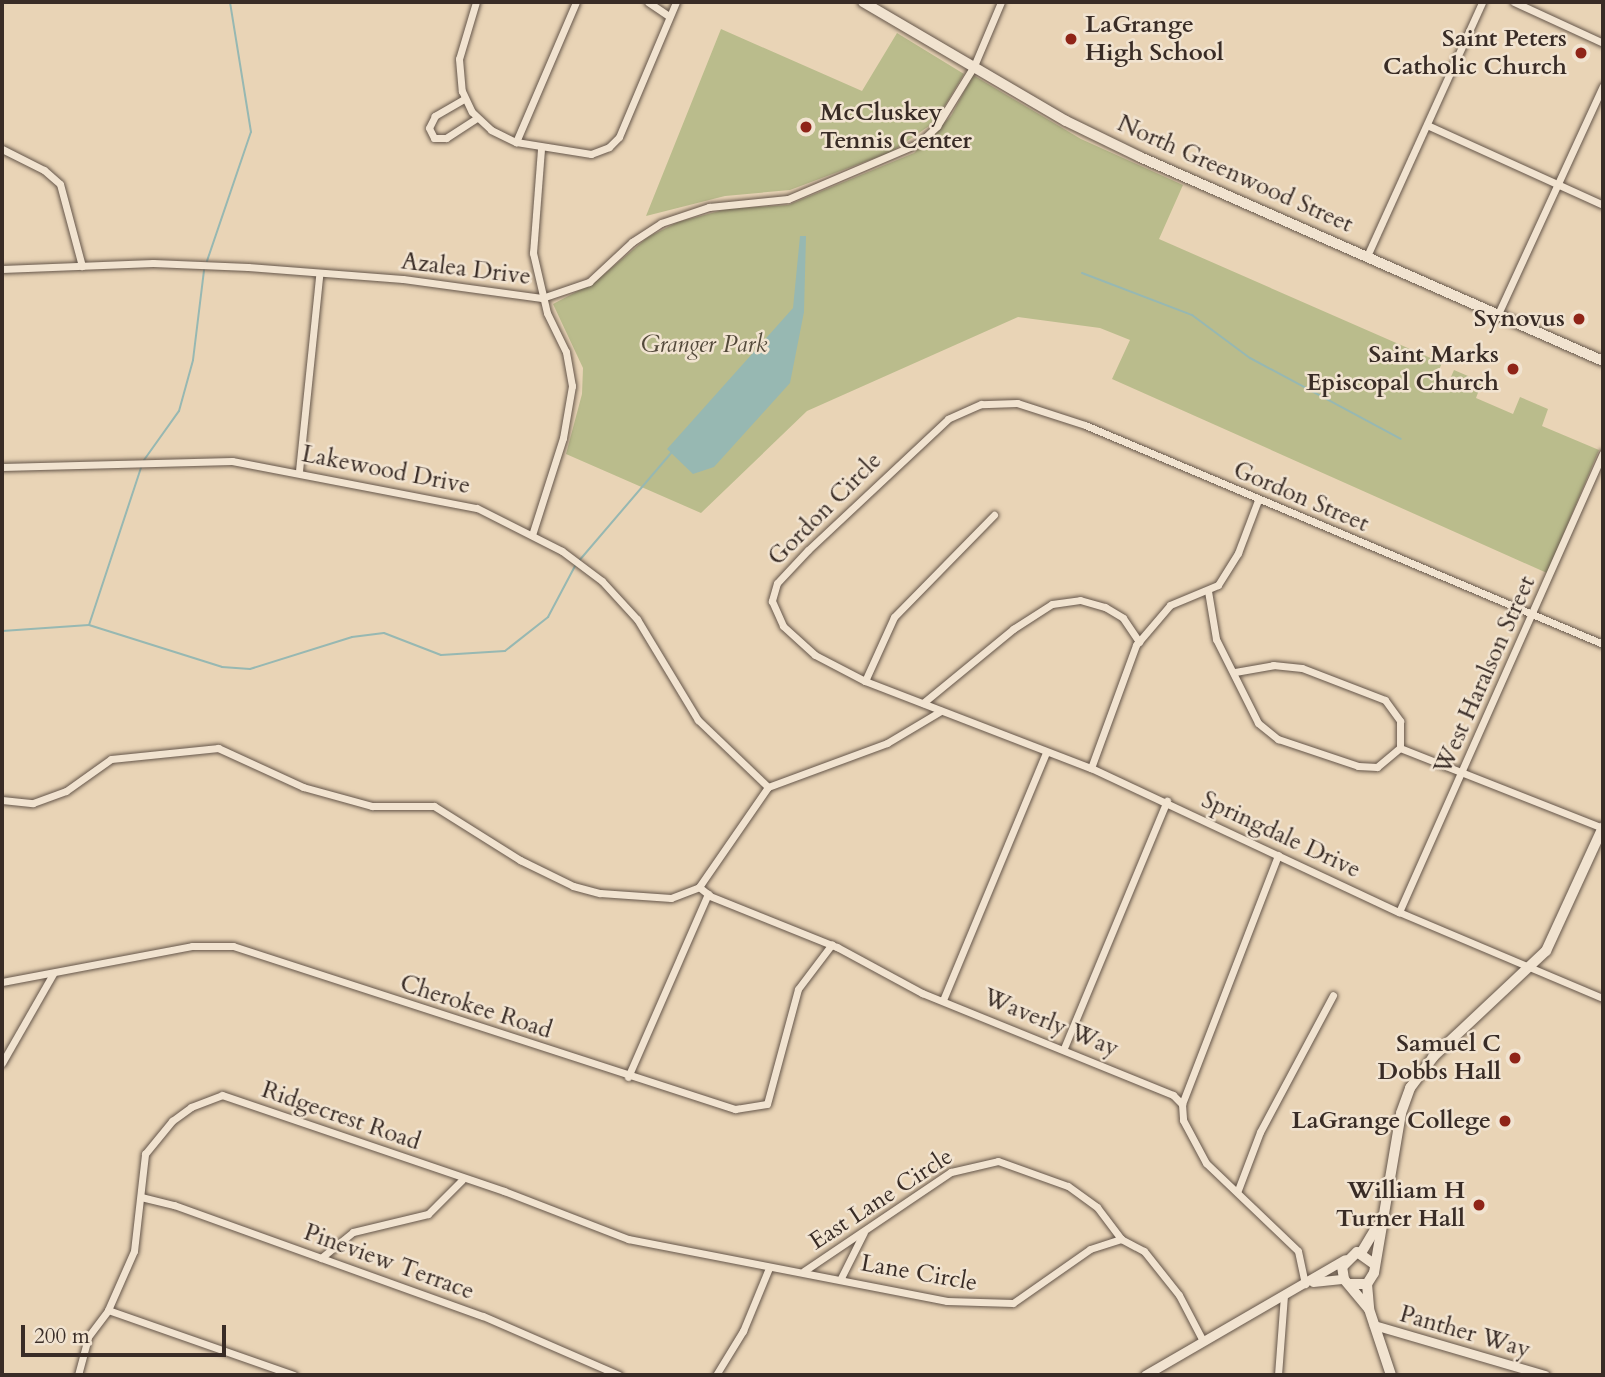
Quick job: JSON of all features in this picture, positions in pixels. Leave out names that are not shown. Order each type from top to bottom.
[{"type":"main road","name":"North Greenwood Street","points":[[863,2],[1066,121],[1140,157],[1603,361]]},
{"type":"main road","points":[[1391,1375],[1369,1309],[1367,1284],[1374,1264],[1404,1104],[1414,1081],[1528,967],[1558,933],[1603,828]]},
{"type":"main road","points":[[1369,1309],[1347,1281],[1345,1259],[1361,1253],[1371,1243],[1382,1213]]},
{"type":"main road","points":[[1361,1253],[1374,1264]]},
{"type":"main road","points":[[1347,1281],[1367,1284]]},
{"type":"street","points":[[476,2],[459,58],[464,99],[477,118],[516,142],[591,154],[613,144],[676,2]]},
{"type":"street","points":[[516,142],[576,2]]},
{"type":"street","points":[[648,2],[669,16]]},
{"type":"street","name":"Azalea Drive","points":[[2,269],[82,266],[235,267],[319,276],[402,279],[542,298],[589,282],[632,242],[660,223],[709,207],[788,199],[907,150],[937,126],[974,66],[1001,2]]},
{"type":"street","points":[[1367,256],[1478,12],[1485,2]]},
{"type":"street","points":[[1514,2],[1603,43]]},
{"type":"street","points":[[1498,314],[1603,86]]},
{"type":"street","points":[[464,99],[435,116],[429,128],[434,138],[453,135],[477,118]]},
{"type":"street","points":[[1427,125],[1603,205]]},
{"type":"street","points":[[532,535],[562,438],[572,386],[566,352],[542,298],[533,229],[541,148]]},
{"type":"street","points":[[2,149],[44,170],[60,184],[82,266]]},
{"type":"street","points":[[299,471],[319,276]]},
{"type":"street","name":"Gordon Street","points":[[981,404],[1017,403],[1085,425],[1603,644]]},
{"type":"street","name":"Gordon Circle","points":[[941,711],[865,681],[815,655],[783,626],[772,601],[777,583],[948,419],[981,404]]},
{"type":"street","name":"West Haralson Street","points":[[1399,912],[1464,772],[1603,453]]},
{"type":"street","name":"Lakewood Drive","points":[[2,467],[232,461],[445,499],[477,508],[532,535],[602,581],[637,619],[698,720],[768,787]]},
{"type":"street","points":[[1091,768],[1139,642],[1170,605],[1188,594],[1208,591],[1229,570],[1258,500]]},
{"type":"street","points":[[865,681],[894,617],[994,515]]},
{"type":"street","points":[[1208,591],[1210,622],[1235,672],[1249,710],[1278,739],[1358,766],[1377,767],[1400,748]]},
{"type":"street","points":[[923,703],[1013,629],[1052,604],[1080,600],[1105,607],[1123,618],[1139,642]]},
{"type":"street","points":[[1235,672],[1273,665],[1302,668],[1385,700],[1400,721],[1400,748]]},
{"type":"street","points":[[2,800],[33,803],[66,791],[111,759],[218,748],[303,787],[372,806],[434,806],[520,860],[573,886],[660,898],[682,897],[699,887],[768,787],[887,743],[941,711]]},
{"type":"street","name":"Springdale Drive","points":[[941,711],[1091,768],[1167,801],[1399,912],[1603,998]]},
{"type":"street","points":[[1400,748],[1603,828]]},
{"type":"street","points":[[943,1000],[1046,753]]},
{"type":"street","points":[[1064,1048],[1167,801]]},
{"type":"street","points":[[1278,855],[1182,1104],[1183,1120],[1206,1163],[1238,1190],[1298,1251],[1308,1283]]},
{"type":"street","name":"Waverly Way","points":[[699,887],[708,894],[832,944],[943,1000],[1173,1095],[1182,1104]]},
{"type":"street","points":[[628,1077],[708,894]]},
{"type":"street","name":"Cherokee Road","points":[[2,982],[192,946],[233,946],[628,1077],[735,1109],[766,1104],[798,989],[832,944]]},
{"type":"street","points":[[2,1063],[53,974]]},
{"type":"street","points":[[1238,1190],[1260,1132],[1333,995]]},
{"type":"street","name":"Ridgecrest Road","points":[[78,1375],[88,1337],[108,1310],[134,1251],[145,1154],[155,1138],[191,1107],[222,1095],[462,1180],[504,1191],[628,1239],[769,1268]]},
{"type":"street","name":"East Lane Circle","points":[[803,1272],[951,1172],[998,1161],[1068,1185],[1097,1207],[1121,1239]]},
{"type":"street","points":[[321,1258],[353,1232],[428,1214],[462,1180]]},
{"type":"street","name":"Pineview Terrace","points":[[141,1197],[483,1316],[619,1375]]},
{"type":"street","points":[[841,1278],[865,1230]]},
{"type":"street","points":[[1121,1239],[1144,1251],[1161,1273],[1203,1341]]},
{"type":"street","name":"Lane Circle","points":[[769,1268],[841,1278],[896,1293],[999,1305],[1013,1303],[1090,1250],[1121,1239]]},
{"type":"street","points":[[1145,1375],[1308,1283],[1345,1259]]},
{"type":"street","points":[[716,1375],[743,1331],[769,1268]]},
{"type":"street","points":[[1308,1283],[1347,1281]]},
{"type":"street","points":[[1278,1375],[1284,1296]]},
{"type":"street","points":[[108,1310],[294,1375]]},
{"type":"street","name":"Panther Way","points":[[1374,1325],[1545,1375]]},
{"type":"green space","name":"McCluskey Tennis Center","points":[[721,29],[862,91],[897,33],[964,74],[935,122],[891,152],[790,190],[725,196],[646,216]]},
{"type":"green space","name":"Granger Park","points":[[973,75],[1081,139],[1183,185],[1159,239],[1442,363],[1434,381],[1447,386],[1454,370],[1482,382],[1476,398],[1513,414],[1520,397],[1548,409],[1542,426],[1599,450],[1547,573],[1112,379],[1130,340],[1100,328],[1018,317],[807,411],[701,513],[566,454],[582,394],[583,368],[553,304],[595,282],[648,237],[678,222],[727,209],[788,205],[914,153],[951,116]]},
{"type":"water","points":[[800,236],[806,236],[804,312],[790,383],[714,467],[693,474],[667,449],[793,308]]},
{"type":"waterway","points":[[207,261],[251,132],[230,2]]},
{"type":"waterway","points":[[144,460],[179,411],[193,360],[204,270]]},
{"type":"waterway","points":[[1082,273],[1192,315],[1250,358],[1401,439]]},
{"type":"waterway","points":[[578,562],[672,452]]},
{"type":"waterway","points":[[89,625],[142,465]]},
{"type":"waterway","points":[[2,631],[89,625],[222,667],[250,669],[352,637],[384,633],[441,655],[505,651],[548,617],[575,566]]},
{"type":"place","name":"LaGrange High School","points":[[1071,39]]},
{"type":"place","name":"Saint Peters Catholic Church","points":[[1581,53]]},
{"type":"place","name":"McCluskey Tennis Center","points":[[806,127]]},
{"type":"place","name":"Synovus","points":[[1579,319]]},
{"type":"place","name":"Saint Marks Episcopal Church","points":[[1513,369]]},
{"type":"place","name":"Samuel C Dobbs Hall","points":[[1515,1058]]},
{"type":"place","name":"LaGrange College","points":[[1505,1121]]},
{"type":"place","name":"William H Turner Hall","points":[[1479,1205]]}]
